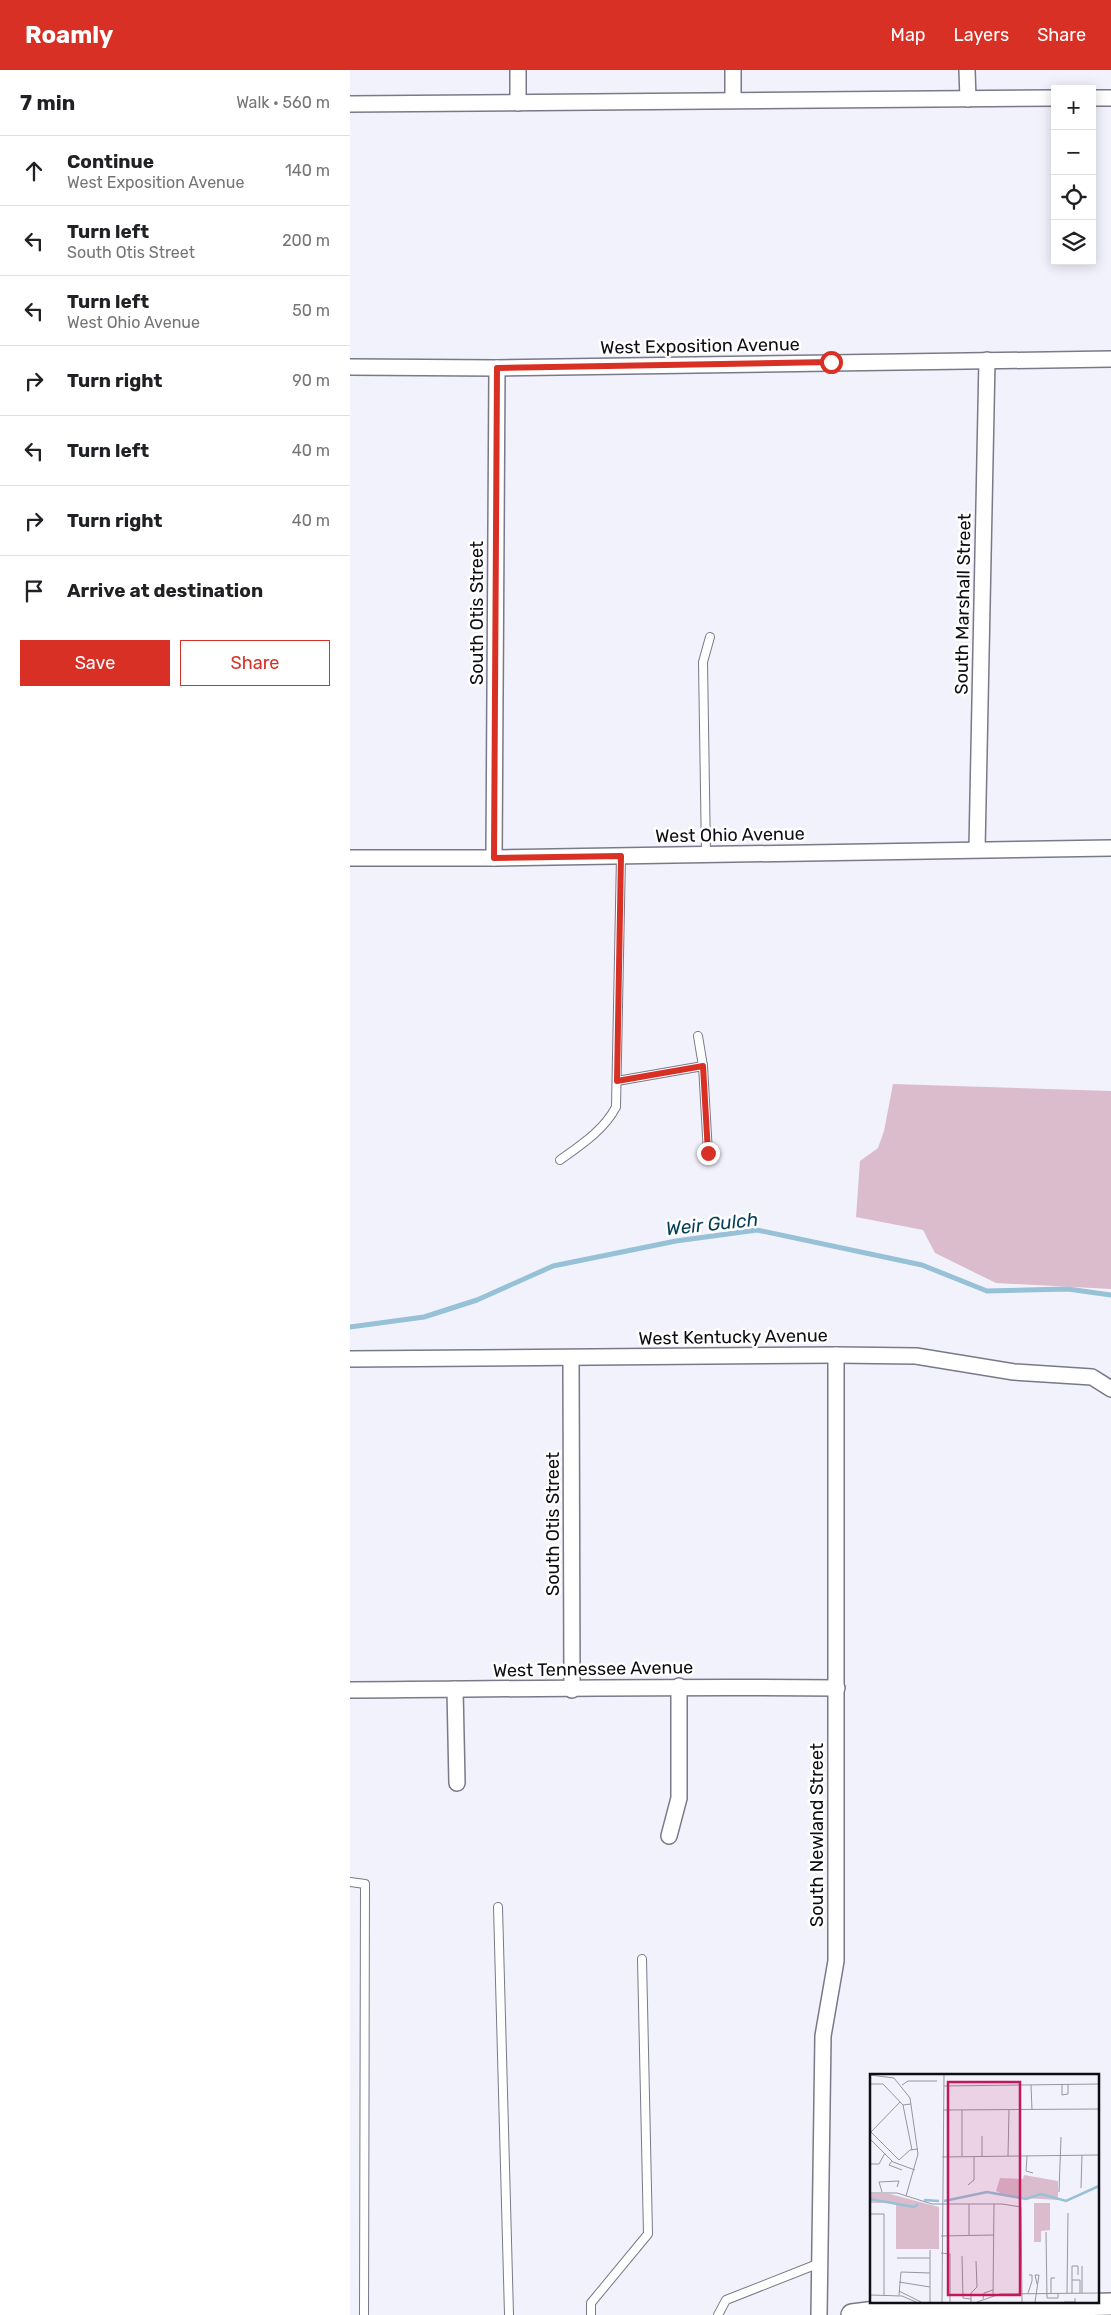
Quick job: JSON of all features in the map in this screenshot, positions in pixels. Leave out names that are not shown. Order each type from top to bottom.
[{"type":"main road","points":[[852,2315],[892,2310],[1030,2303],[1111,2304]]},
{"type":"street","points":[[518,70],[518,102]]},
{"type":"street","points":[[733,70],[733,100]]},
{"type":"street","points":[[967,70],[968,99]]},
{"type":"street","points":[[350,104],[1051,98]]},
{"type":"street","points":[[1096,98],[1111,98]]},
{"type":"street","name":"West Exposition Avenue","points":[[350,367],[497,368],[1111,359]]},
{"type":"street","name":"South Marshall Street","points":[[977,849],[986,360]]},
{"type":"street","name":"South Otis Street","points":[[494,858],[497,368]]},
{"type":"street","name":"West Ohio Avenue","points":[[350,858],[494,858],[1111,848]]},
{"type":"street","name":"South Newland Street","points":[[819,2315],[824,2036],[836,1961],[836,1355]]},
{"type":"street","name":"West Kentucky Avenue","points":[[350,1359],[916,1356],[1014,1372],[1092,1377],[1111,1389]]},
{"type":"street","name":"South Otis Street","points":[[571,1358],[572,1690]]},
{"type":"street","points":[[668,1836],[679,1798],[679,1686]]},
{"type":"street","name":"West Tennessee Avenue","points":[[350,1690],[572,1690],[679,1686],[837,1688]]},
{"type":"street","points":[[455,1690],[457,1784]]},
{"type":"lane","points":[[706,854],[703,662],[710,637]]},
{"type":"lane","points":[[560,1160],[591,1138],[611,1117],[616,1107],[621,856]]},
{"type":"lane","points":[[698,1036],[703,1066],[708,1153]]},
{"type":"lane","points":[[617,1081],[703,1066]]},
{"type":"lane","points":[[350,1882],[365,1884],[364,2315]]},
{"type":"lane","points":[[498,1907],[509,2315]]},
{"type":"lane","points":[[591,2315],[591,2303],[648,2234],[642,1958]]},
{"type":"lane","points":[[718,2315],[726,2300],[820,2262]]},
{"type":"shaded area","points":[[893,1084],[1111,1091],[1111,1289],[996,1283],[935,1253],[923,1230],[856,1217],[860,1161],[878,1148],[884,1131]]},
{"type":"waterway","name":"Weir Gulch","points":[[350,1327],[424,1317],[477,1300],[553,1266],[676,1241],[757,1230],[922,1265],[987,1291],[1068,1289],[1111,1295]]},
{"type":"route","points":[[708,1153],[703,1066],[617,1081],[621,856],[494,858],[497,368],[831,362]]}]
